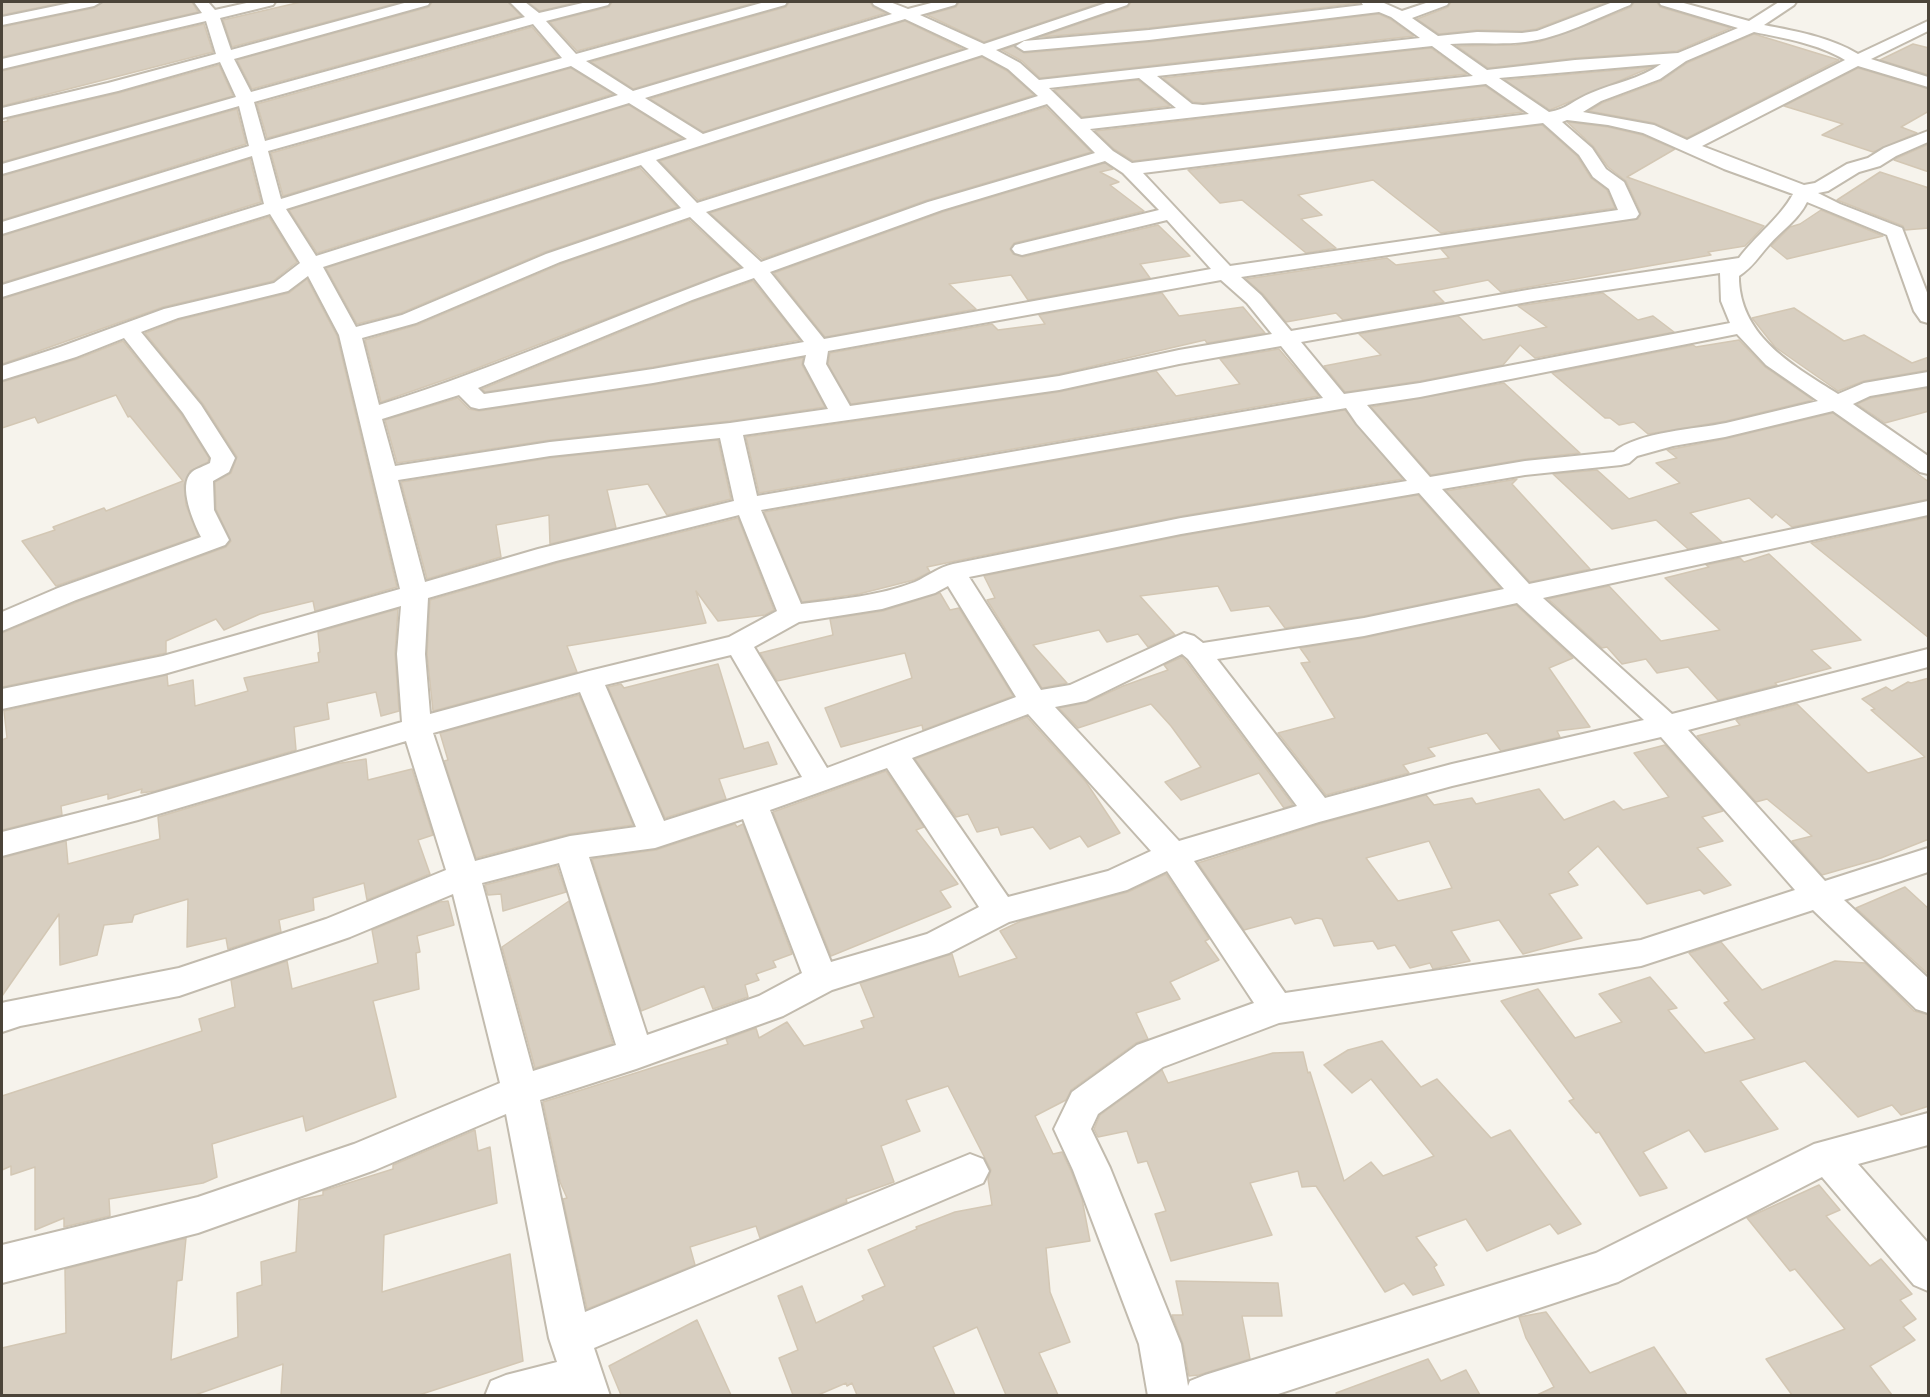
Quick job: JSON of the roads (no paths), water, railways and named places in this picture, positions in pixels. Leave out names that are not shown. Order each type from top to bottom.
[{"type":"street","points":[[2,21],[94,2]]},
{"type":"street","points":[[2,64],[206,9],[268,2]]},
{"type":"street","points":[[2,113],[112,87],[423,2]]},
{"type":"street","points":[[517,2],[536,18],[571,59],[699,139]]},
{"type":"street","points":[[2,170],[245,98],[536,18],[603,2]]},
{"type":"street","points":[[2,228],[257,148],[780,2]]},
{"type":"street","points":[[879,2],[1014,66],[1107,155],[1129,169],[1225,273],[1254,299],[1285,339],[1365,419],[1523,594],[1667,725],[1818,895],[1929,999]]},
{"type":"street","points":[[2,291],[802,44],[950,2]]},
{"type":"street","points":[[2,373],[68,352],[171,313],[281,287],[311,264],[916,72],[1122,2]]},
{"type":"street","points":[[1401,17],[1442,2]]},
{"type":"street","points":[[350,335],[409,319],[554,258],[873,152],[1042,92],[1142,73],[1434,41],[1491,36],[1522,38],[1540,34],[1625,2]]},
{"type":"street","points":[[1666,2],[1752,27],[1784,33],[1842,51],[1857,60],[1929,82]]},
{"type":"street","points":[[463,386],[479,402],[653,376],[1225,273],[1629,214],[1617,186],[1599,173],[1586,152],[1550,120],[1566,116],[1595,97],[1654,76],[1680,58],[1752,27],[1766,15],[1790,2]]},
{"type":"street","points":[[982,49],[1149,35],[1376,4],[1401,17],[1543,117]]},
{"type":"street","points":[[206,9],[245,98],[274,206],[311,264],[350,335],[415,595],[411,654],[417,728],[464,876],[520,1091],[570,1338],[586,1386],[506,1395]]},
{"type":"street","points":[[1689,146],[1929,25]]},
{"type":"street","points":[[1078,125],[1484,77],[1575,64],[1680,58]]},
{"type":"street","points":[[1142,73],[1188,109],[1203,110]]},
{"type":"street","points":[[1129,169],[1543,117],[1566,116],[1608,120],[1648,129],[1895,232],[1924,311],[1929,317]]},
{"type":"street","points":[[1929,136],[1890,152],[1874,162],[1853,168],[1821,188],[1803,192],[1794,208],[1760,243],[1746,263],[1730,274],[1728,286],[1733,309],[1742,327],[1762,349],[1789,373],[1929,466]]},
{"type":"street","points":[[371,415],[463,386],[757,269],[946,202],[1107,155]]},
{"type":"street","points":[[644,159],[693,210],[757,269],[818,346],[815,364],[842,413]]},
{"type":"street","points":[[1022,249],[1172,213]]},
{"type":"street","points":[[386,475],[550,449],[730,429],[1059,383],[1179,357],[1533,295],[1746,263]]},
{"type":"street","points":[[2,699],[164,665],[415,595],[547,555],[747,505],[1420,390],[1742,327]]},
{"type":"street","points":[[2,622],[88,587],[216,540],[201,514],[198,499],[201,477],[221,467],[223,458],[193,410],[128,329]]},
{"type":"street","points":[[2,844],[138,809],[296,761],[589,680],[738,644],[792,614],[882,601],[926,587],[953,572],[1181,526],[1559,463],[1622,458],[1629,451],[1670,439],[1725,430],[1837,403],[1864,390],[1929,379]]},
{"type":"street","points":[[730,429],[747,505],[792,614]]},
{"type":"street","points":[[1198,652],[1364,627],[1929,508]]},
{"type":"street","points":[[953,572],[1033,701],[1173,855],[1276,1009]]},
{"type":"street","points":[[2,1018],[18,1012],[179,982],[338,928],[464,876],[570,848],[655,836],[753,805],[894,755],[1033,701],[1076,694],[1184,642],[1198,652],[1318,811]]},
{"type":"street","points":[[738,644],[820,782]]},
{"type":"street","points":[[2,1264],[198,1215],[362,1158],[520,1091],[636,1054],[771,1006],[821,979],[937,944],[1000,912],[1116,881],[1173,855],[1318,811],[1452,775],[1667,725],[1929,658]]},
{"type":"street","points":[[589,680],[655,836]]},
{"type":"street","points":[[894,755],[1000,912]]},
{"type":"street","points":[[753,805],[821,979]]},
{"type":"street","points":[[570,848],[636,1054]]},
{"type":"street","points":[[1169,1395],[1160,1344],[1091,1168],[1072,1129],[1085,1102],[1150,1056],[1276,1009],[1641,953],[1929,860]]},
{"type":"street","points":[[1205,1395],[1604,1269],[1827,1156],[1929,1129]]},
{"type":"street","points":[[1827,1156],[1929,1272]]},
{"type":"street","points":[[570,1338],[970,1171]]}]
